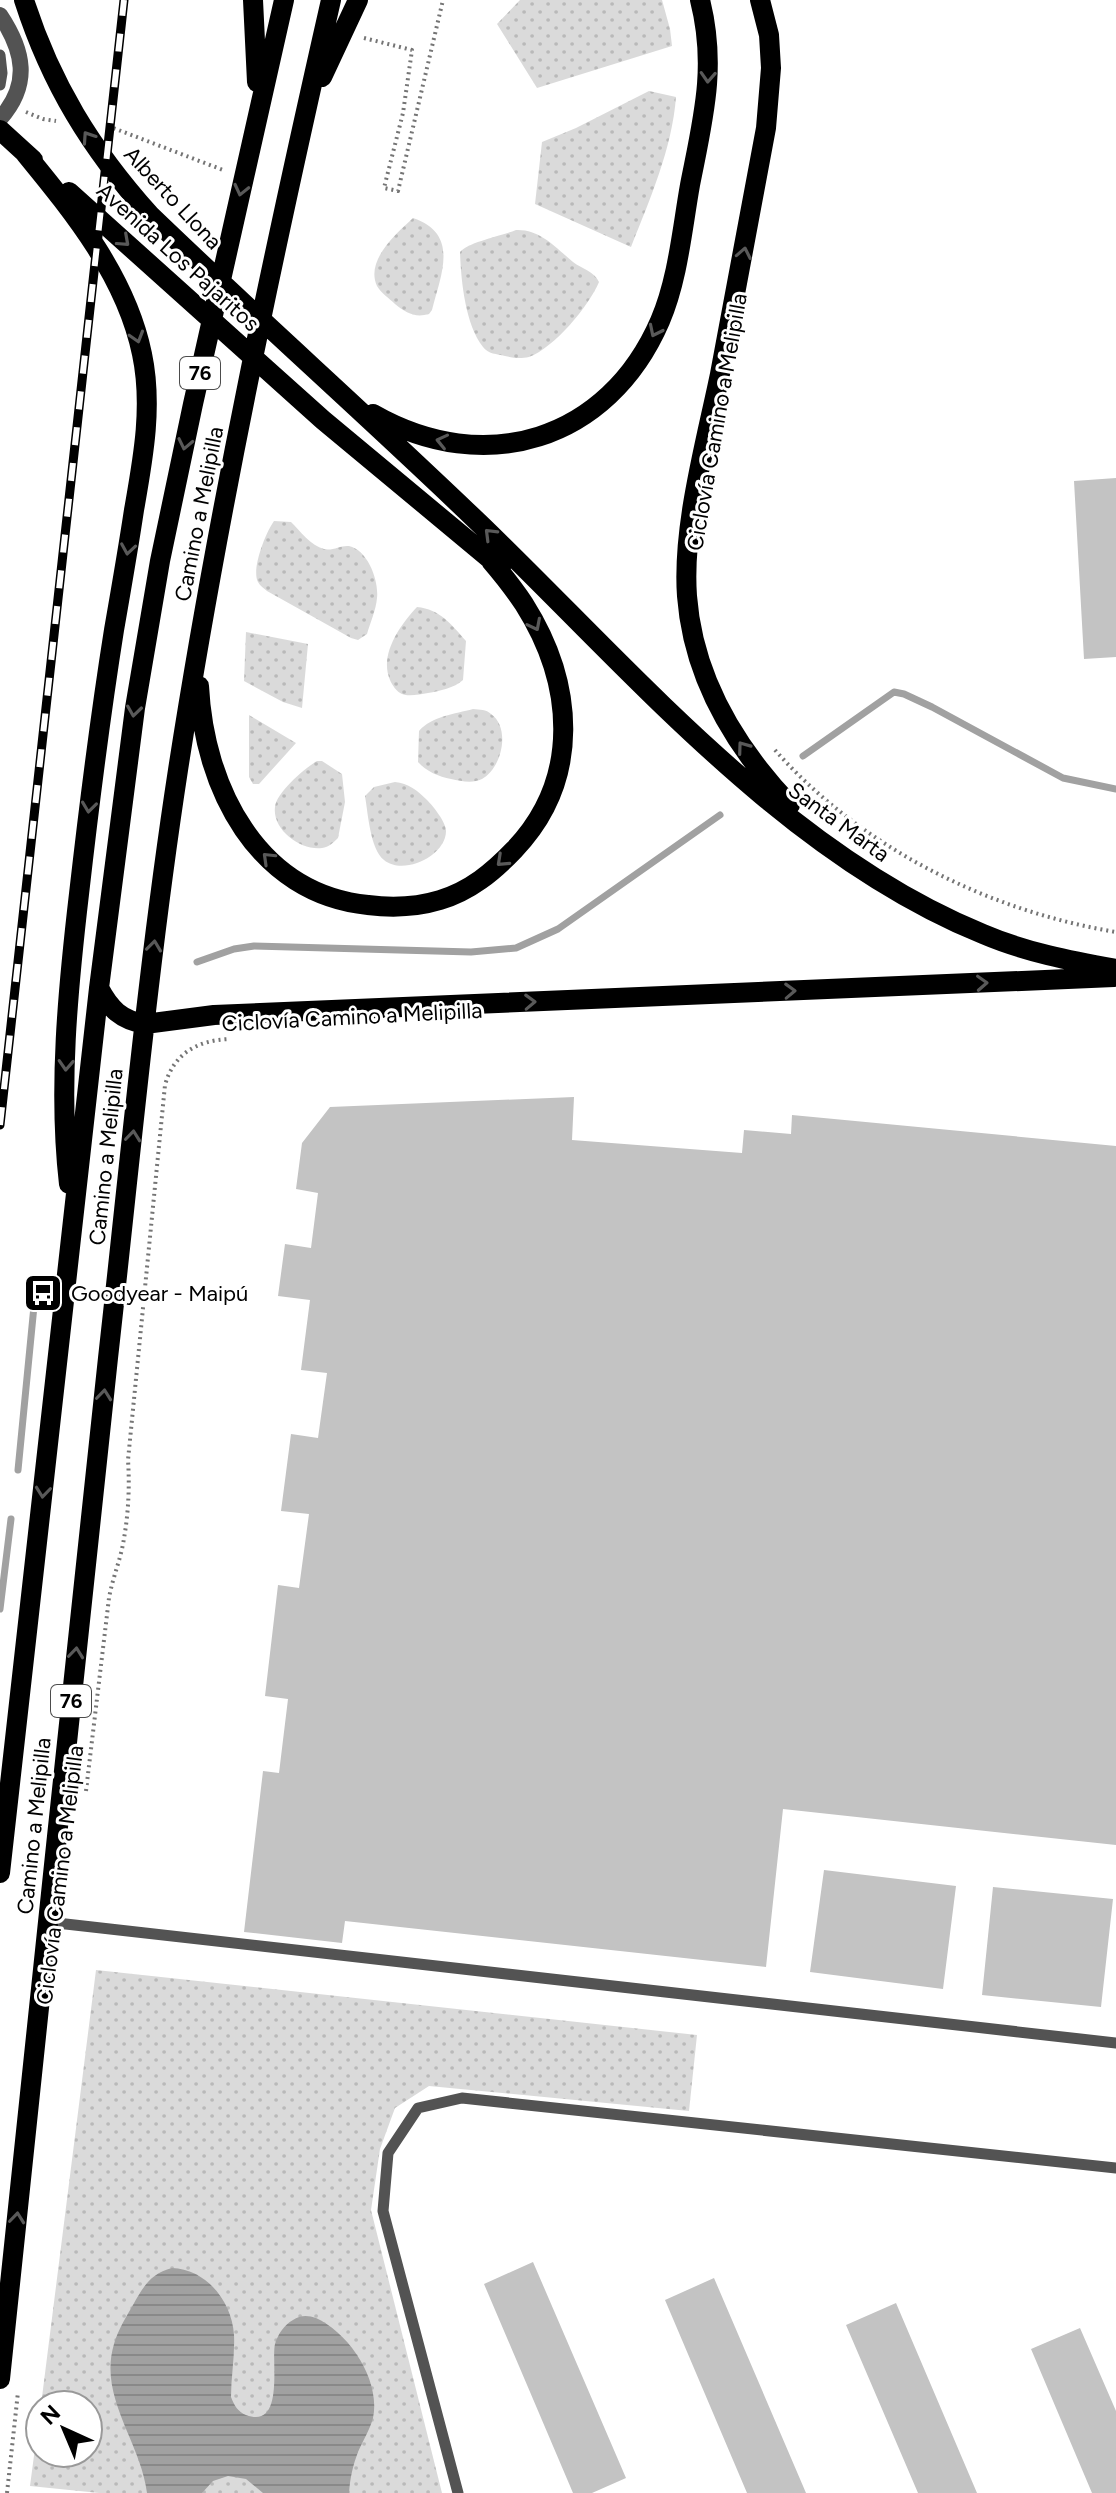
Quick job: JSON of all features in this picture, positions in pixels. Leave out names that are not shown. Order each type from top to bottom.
[{"type":"main road","name":"Alberto Llona","points":[[21,0],[63,95],[87,135],[124,185],[178,242],[339,391]]},
{"type":"main road","points":[[253,0],[258,114]]},
{"type":"main road","points":[[256,42],[260,0]]},
{"type":"main road","name":"Camino a Melipilla","points":[[0,1873],[125,778],[147,634],[193,404],[284,0]]},
{"type":"main road","name":"Camino a Melipilla","points":[[10,2381],[48,1922],[145,1024],[177,777],[197,649],[304,118],[331,0]]},
{"type":"main road","points":[[304,118],[358,0]]},
{"type":"main road","points":[[339,391],[382,419],[406,430],[451,443],[493,446],[535,439],[555,431],[577,419],[615,388],[650,341],[667,303],[672,282],[707,98],[709,75],[700,0]]},
{"type":"main road","points":[[760,0],[769,35],[771,68],[766,128],[695,500],[687,565],[687,596],[696,650],[704,676],[728,726],[772,784],[831,848]]},
{"type":"main road","name":"Avenida Los Pajaritos","points":[[0,130],[323,420]]},
{"type":"main road","points":[[24,152],[60,196],[112,275],[133,324],[147,388],[141,472],[105,690],[71,966],[65,1152],[73,1219]]},
{"type":"main road","name":"Santa Marta","points":[[339,391],[717,755],[831,848],[915,902],[984,935],[1040,953],[1116,969]]},
{"type":"main road","name":"Santa Marta","points":[[323,420],[491,561],[585,628]]},
{"type":"main road","points":[[197,649],[200,703],[209,754],[227,801],[244,831],[264,856],[301,884],[339,900],[393,908],[438,901],[481,880],[525,838],[552,793],[561,762],[564,716],[555,671],[525,605],[491,561]]},
{"type":"main road","points":[[99,988],[108,1005],[117,1013],[145,1024],[214,1015],[1116,977]]},
{"type":"street","points":[[14,37],[21,0]]},
{"type":"street","points":[[0,15],[14,37],[20,78],[12,105],[0,119]]},
{"type":"lane","points":[[0,55],[0,85]]},
{"type":"lane","points":[[48,1922],[1116,2043]]},
{"type":"lane","points":[[458,2493],[383,2211],[388,2153],[418,2108],[462,2098],[1116,2168]]},
{"type":"path","points":[[342,34],[412,50],[403,113],[384,188],[398,191],[443,0]]},
{"type":"path","points":[[12,105],[43,119],[57,121]]},
{"type":"path","points":[[96,125],[110,126],[244,179]]},
{"type":"path","points":[[769,743],[823,797],[865,831],[913,861],[958,884],[1014,905],[1059,920],[1116,932]]},
{"type":"path","name":"Ciclovía Camino a Melipilla","points":[[85,1800],[109,1598],[127,1516],[130,1489],[128,1460],[165,1085],[172,1065],[186,1051],[205,1042],[232,1039]]},
{"type":"path","points":[[7,2493],[10,2381]]},
{"type":"shaded area","points":[[520,0],[662,0],[672,46],[537,88],[497,24]]},
{"type":"shaded area","points":[[649,91],[676,97],[674,116],[653,192],[631,247],[535,204],[542,142]]},
{"type":"shaded area","points":[[413,218],[428,225],[437,234],[444,256],[432,310],[424,315],[411,314],[399,307],[379,289],[374,276],[384,248]]},
{"type":"shaded area","points":[[516,230],[532,232],[547,240],[599,282],[579,314],[559,336],[539,352],[520,358],[490,352],[477,337],[465,301],[460,252],[477,242]]},
{"type":"shaded area","points":[[274,521],[291,522],[319,547],[349,546],[362,553],[371,567],[377,591],[367,634],[358,640],[351,638],[260,585],[256,569]]},
{"type":"shaded area","points":[[417,607],[439,614],[466,641],[463,680],[442,690],[408,695],[400,693],[392,684],[387,661],[398,631]]},
{"type":"shaded area","points":[[246,632],[308,644],[302,708],[283,702],[244,681]]},
{"type":"shaded area","points":[[473,709],[489,712],[501,729],[502,748],[489,774],[470,782],[437,775],[421,765],[418,762],[419,731],[437,719]]},
{"type":"shaded area","points":[[249,715],[296,743],[259,784],[253,784],[249,777]]},
{"type":"shaded area","points":[[317,761],[342,774],[345,802],[338,838],[322,848],[297,842],[283,831],[275,815],[280,795]]},
{"type":"shaded area","points":[[395,782],[408,786],[424,797],[439,814],[446,831],[439,848],[431,855],[422,861],[402,866],[392,864],[379,855],[370,830],[365,796],[374,787]]},
{"type":"shaded area","points":[[96,1970],[697,2035],[689,2111],[429,2086],[395,2108],[380,2149],[371,2210],[442,2493],[99,2493],[30,2486],[32,2469],[104,2469],[104,2389],[43,2389]]},
{"type":"shaded area","points":[[172,2268],[196,2274],[206,2281],[228,2310],[234,2335],[231,2397],[237,2408],[246,2415],[258,2417],[266,2413],[271,2404],[275,2344],[282,2330],[296,2318],[316,2318],[351,2346],[367,2374],[374,2403],[372,2422],[353,2467],[349,2493],[263,2493],[246,2479],[228,2476],[213,2481],[202,2493],[147,2493],[116,2401],[111,2364],[118,2334],[140,2292],[153,2277]]},
{"type":"building","points":[[1116,478],[1116,657],[1084,659],[1074,481]]},
{"type":"building","points":[[574,1097],[572,1140],[742,1153],[744,1130],[791,1134],[792,1115],[1116,1146],[1116,1845],[783,1809],[766,1967],[345,1921],[342,1943],[244,1932],[263,1771],[279,1773],[288,1699],[265,1696],[278,1585],[299,1588],[309,1514],[281,1511],[291,1434],[318,1438],[327,1373],[301,1370],[310,1300],[278,1296],[285,1244],[311,1248],[318,1193],[296,1189],[302,1143],[330,1107]]},
{"type":"building","points":[[824,1870],[956,1886],[943,1989],[810,1972]]},
{"type":"building","points":[[993,1887],[1113,1899],[1101,2007],[982,1995]]},
{"type":"building","points":[[533,2262],[626,2478],[592,2493],[573,2493],[484,2284]]},
{"type":"building","points":[[714,2278],[806,2493],[747,2493],[665,2300]]},
{"type":"building","points":[[896,2303],[977,2493],[918,2493],[846,2325]]},
{"type":"building","points":[[1080,2328],[1116,2411],[1116,2493],[1092,2493],[1031,2349]]},
{"type":"waterway","points":[[803,756],[894,692],[932,707],[1063,778],[1116,789]]},
{"type":"waterway","points":[[197,962],[234,949],[254,946],[471,952],[516,948],[558,929],[720,815]]},
{"type":"waterway","points":[[18,1470],[34,1306]]},
{"type":"waterway","points":[[0,1609],[11,1519]]},
{"type":"railway","points":[[0,1125],[124,0]]},
{"type":"place","name":"Goodyear - Maipú","points":[[43,1293]]}]
